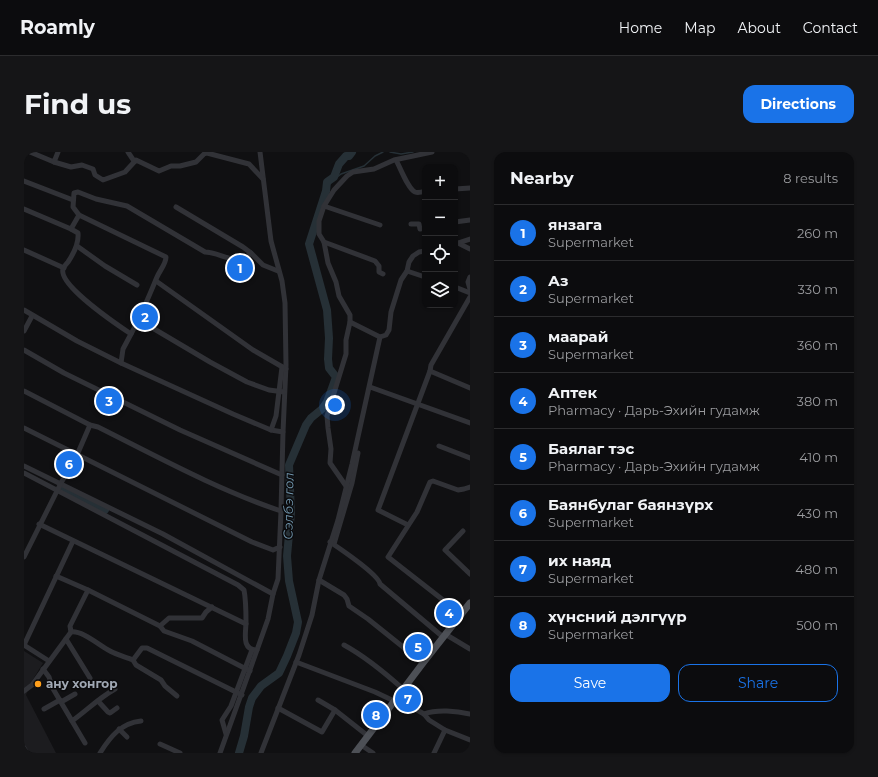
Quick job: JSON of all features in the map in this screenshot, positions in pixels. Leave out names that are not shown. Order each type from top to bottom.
[{"type":"main road","points":[[355,753],[470,603]]},
{"type":"street","points":[[30,152],[71,167],[82,165],[93,169],[95,176],[103,180],[125,172],[134,161]]},
{"type":"street","points":[[54,162],[58,152]]},
{"type":"street","points":[[128,152],[134,161]]},
{"type":"street","points":[[260,152],[271,241],[283,288],[285,303],[284,368],[276,416],[271,430]]},
{"type":"street","points":[[346,486],[330,463],[331,449],[327,420],[341,367],[346,354],[346,340],[350,315],[343,304],[328,263],[324,242],[319,234],[319,221],[324,206],[334,190],[347,176],[353,172],[374,169],[396,160],[432,152]]},
{"type":"street","points":[[134,161],[139,161],[159,171],[172,166],[180,166],[196,162],[207,153],[249,164],[263,179]]},
{"type":"street","points":[[396,160],[412,190],[416,192],[422,191]]},
{"type":"street","points":[[24,181],[73,200]]},
{"type":"street","points":[[458,189],[470,188]]},
{"type":"street","points":[[121,363],[123,349],[139,320],[166,261],[166,257],[79,215],[73,207],[74,193],[78,192],[96,199],[127,206],[200,250],[236,260],[248,257],[251,253]]},
{"type":"street","points":[[324,206],[380,225]]},
{"type":"street","points":[[176,207],[251,253],[263,265],[278,271]]},
{"type":"street","points":[[24,209],[72,229],[78,233],[77,246],[64,268],[64,277],[77,292],[101,313],[131,334]]},
{"type":"street","points":[[72,229],[79,215]]},
{"type":"street","points":[[458,222],[470,220]]},
{"type":"street","points":[[411,224],[419,224],[420,229],[422,229]]},
{"type":"street","points":[[458,243],[470,239]]},
{"type":"street","points":[[324,242],[375,261],[379,266],[379,272],[382,274]]},
{"type":"street","points":[[458,243],[468,248],[470,254]]},
{"type":"street","points":[[77,246],[105,266],[136,285]]},
{"type":"street","points":[[24,250],[64,268]]},
{"type":"street","points":[[350,322],[380,337],[388,334],[391,312],[401,280],[407,271],[409,262],[413,256],[422,252]]},
{"type":"street","points":[[407,271],[422,276]]},
{"type":"street","points":[[470,277],[468,282],[470,288]]},
{"type":"street","points":[[156,281],[253,350],[284,368]]},
{"type":"street","points":[[458,288],[470,293]]},
{"type":"street","points":[[408,525],[378,510],[418,405],[431,365],[470,297]]},
{"type":"street","points":[[24,310],[77,341],[121,363],[271,430],[283,432]]},
{"type":"street","points":[[24,331],[32,316]]},
{"type":"street","points":[[139,320],[247,382],[258,387],[281,392]]},
{"type":"street","points":[[261,753],[296,662],[312,615],[319,580],[332,543],[338,520],[370,387],[380,337]]},
{"type":"street","points":[[24,350],[64,373],[180,430],[282,475]]},
{"type":"street","points":[[430,371],[470,388]]},
{"type":"street","points":[[370,387],[388,392],[418,405],[470,422]]},
{"type":"street","points":[[24,391],[90,425],[98,427],[232,492],[282,511]]},
{"type":"street","points":[[226,734],[222,720],[231,706],[244,668],[268,620],[273,594],[278,579],[282,511],[283,432],[281,392]]},
{"type":"street","points":[[24,557],[39,524],[77,455],[90,425]]},
{"type":"street","points":[[24,428],[252,542],[273,550],[280,547]]},
{"type":"street","points":[[439,446],[470,458]]},
{"type":"street","points":[[332,543],[341,524],[358,453]]},
{"type":"street","points":[[24,466],[163,534],[273,594]]},
{"type":"street","points":[[24,473],[242,588],[244,593],[246,624],[244,635],[249,648],[254,650]]},
{"type":"street","points":[[461,614],[388,557],[417,512],[430,482],[433,481],[458,490],[470,487]]},
{"type":"street","points":[[39,524],[160,581],[187,596],[246,624]]},
{"type":"street","points":[[463,531],[445,550],[470,574]]},
{"type":"street","points":[[49,661],[24,645],[74,541]]},
{"type":"street","points":[[332,543],[372,573],[380,580],[380,584],[444,635],[470,649]]},
{"type":"street","points":[[56,576],[88,590],[160,626],[164,631],[203,646],[250,671]]},
{"type":"street","points":[[319,580],[344,595],[349,606],[368,619],[423,663]]},
{"type":"street","points":[[26,688],[32,685],[71,632],[70,626],[88,590]]},
{"type":"street","points":[[160,626],[169,618],[202,618],[212,607]]},
{"type":"street","points":[[71,632],[78,632],[111,652],[133,660],[136,665],[161,680],[165,686],[177,696]]},
{"type":"street","points":[[66,639],[90,678]]},
{"type":"street","points":[[344,645],[358,652],[380,668],[403,689]]},
{"type":"street","points":[[133,660],[142,648],[147,648],[242,694]]},
{"type":"street","points":[[220,753],[250,671],[254,650]]},
{"type":"street","points":[[296,662],[395,700],[424,714],[429,720],[445,730],[470,740]]},
{"type":"street","points":[[43,669],[49,677],[52,687],[85,743]]},
{"type":"street","points":[[72,721],[115,689]]},
{"type":"street","points":[[44,709],[75,694]]},
{"type":"street","points":[[318,700],[335,710],[368,736]]},
{"type":"street","points":[[98,701],[110,714],[117,708]]},
{"type":"street","points":[[278,708],[322,732],[335,710]]},
{"type":"street","points":[[424,714],[430,712],[463,712],[470,714]]},
{"type":"street","points":[[100,753],[119,729],[128,724],[141,721]]},
{"type":"street","points":[[119,729],[128,738]]},
{"type":"street","points":[[434,753],[445,730]]},
{"type":"street","points":[[160,744],[180,753]]},
{"type":"street","points":[[361,745],[373,753]]},
{"type":"street","points":[[24,748],[27,753]]},
{"type":"shaded area","points":[[24,651],[43,663],[30,684],[26,695],[56,753],[24,753]]},
{"type":"waterway","name":"Сэлбэ гол","points":[[239,753],[252,698],[261,686],[279,673],[296,633],[298,622],[289,581],[287,556],[291,513],[289,465],[306,425],[327,402],[336,377],[329,368],[327,310],[309,244],[326,191],[327,182],[334,177],[339,164],[352,152]]},
{"type":"waterway","name":"Сэлбэ гол","points":[[326,191],[331,182],[341,174],[364,166],[375,156],[383,152]]},
{"type":"waterway","name":"Сэлбэ гол","points":[[390,152],[401,154],[413,152]]},
{"type":"waterway","points":[[62,488],[105,510]]},
{"type":"place","name":"янзага","points":[[240,268]]},
{"type":"place","name":"Аз","points":[[145,317]]},
{"type":"place","name":"маарай","points":[[109,401]]},
{"type":"place","name":"Баянбулаг баянзүрх","points":[[69,464]]},
{"type":"place","name":"Аптек","points":[[449,613]]},
{"type":"place","name":"Баялаг тэс","points":[[418,647]]},
{"type":"place","name":"ану хонгор","points":[[38,684]]},
{"type":"place","name":"их наяд","points":[[408,699]]},
{"type":"place","name":"хүнсний дэлгүүр","points":[[376,715]]}]
